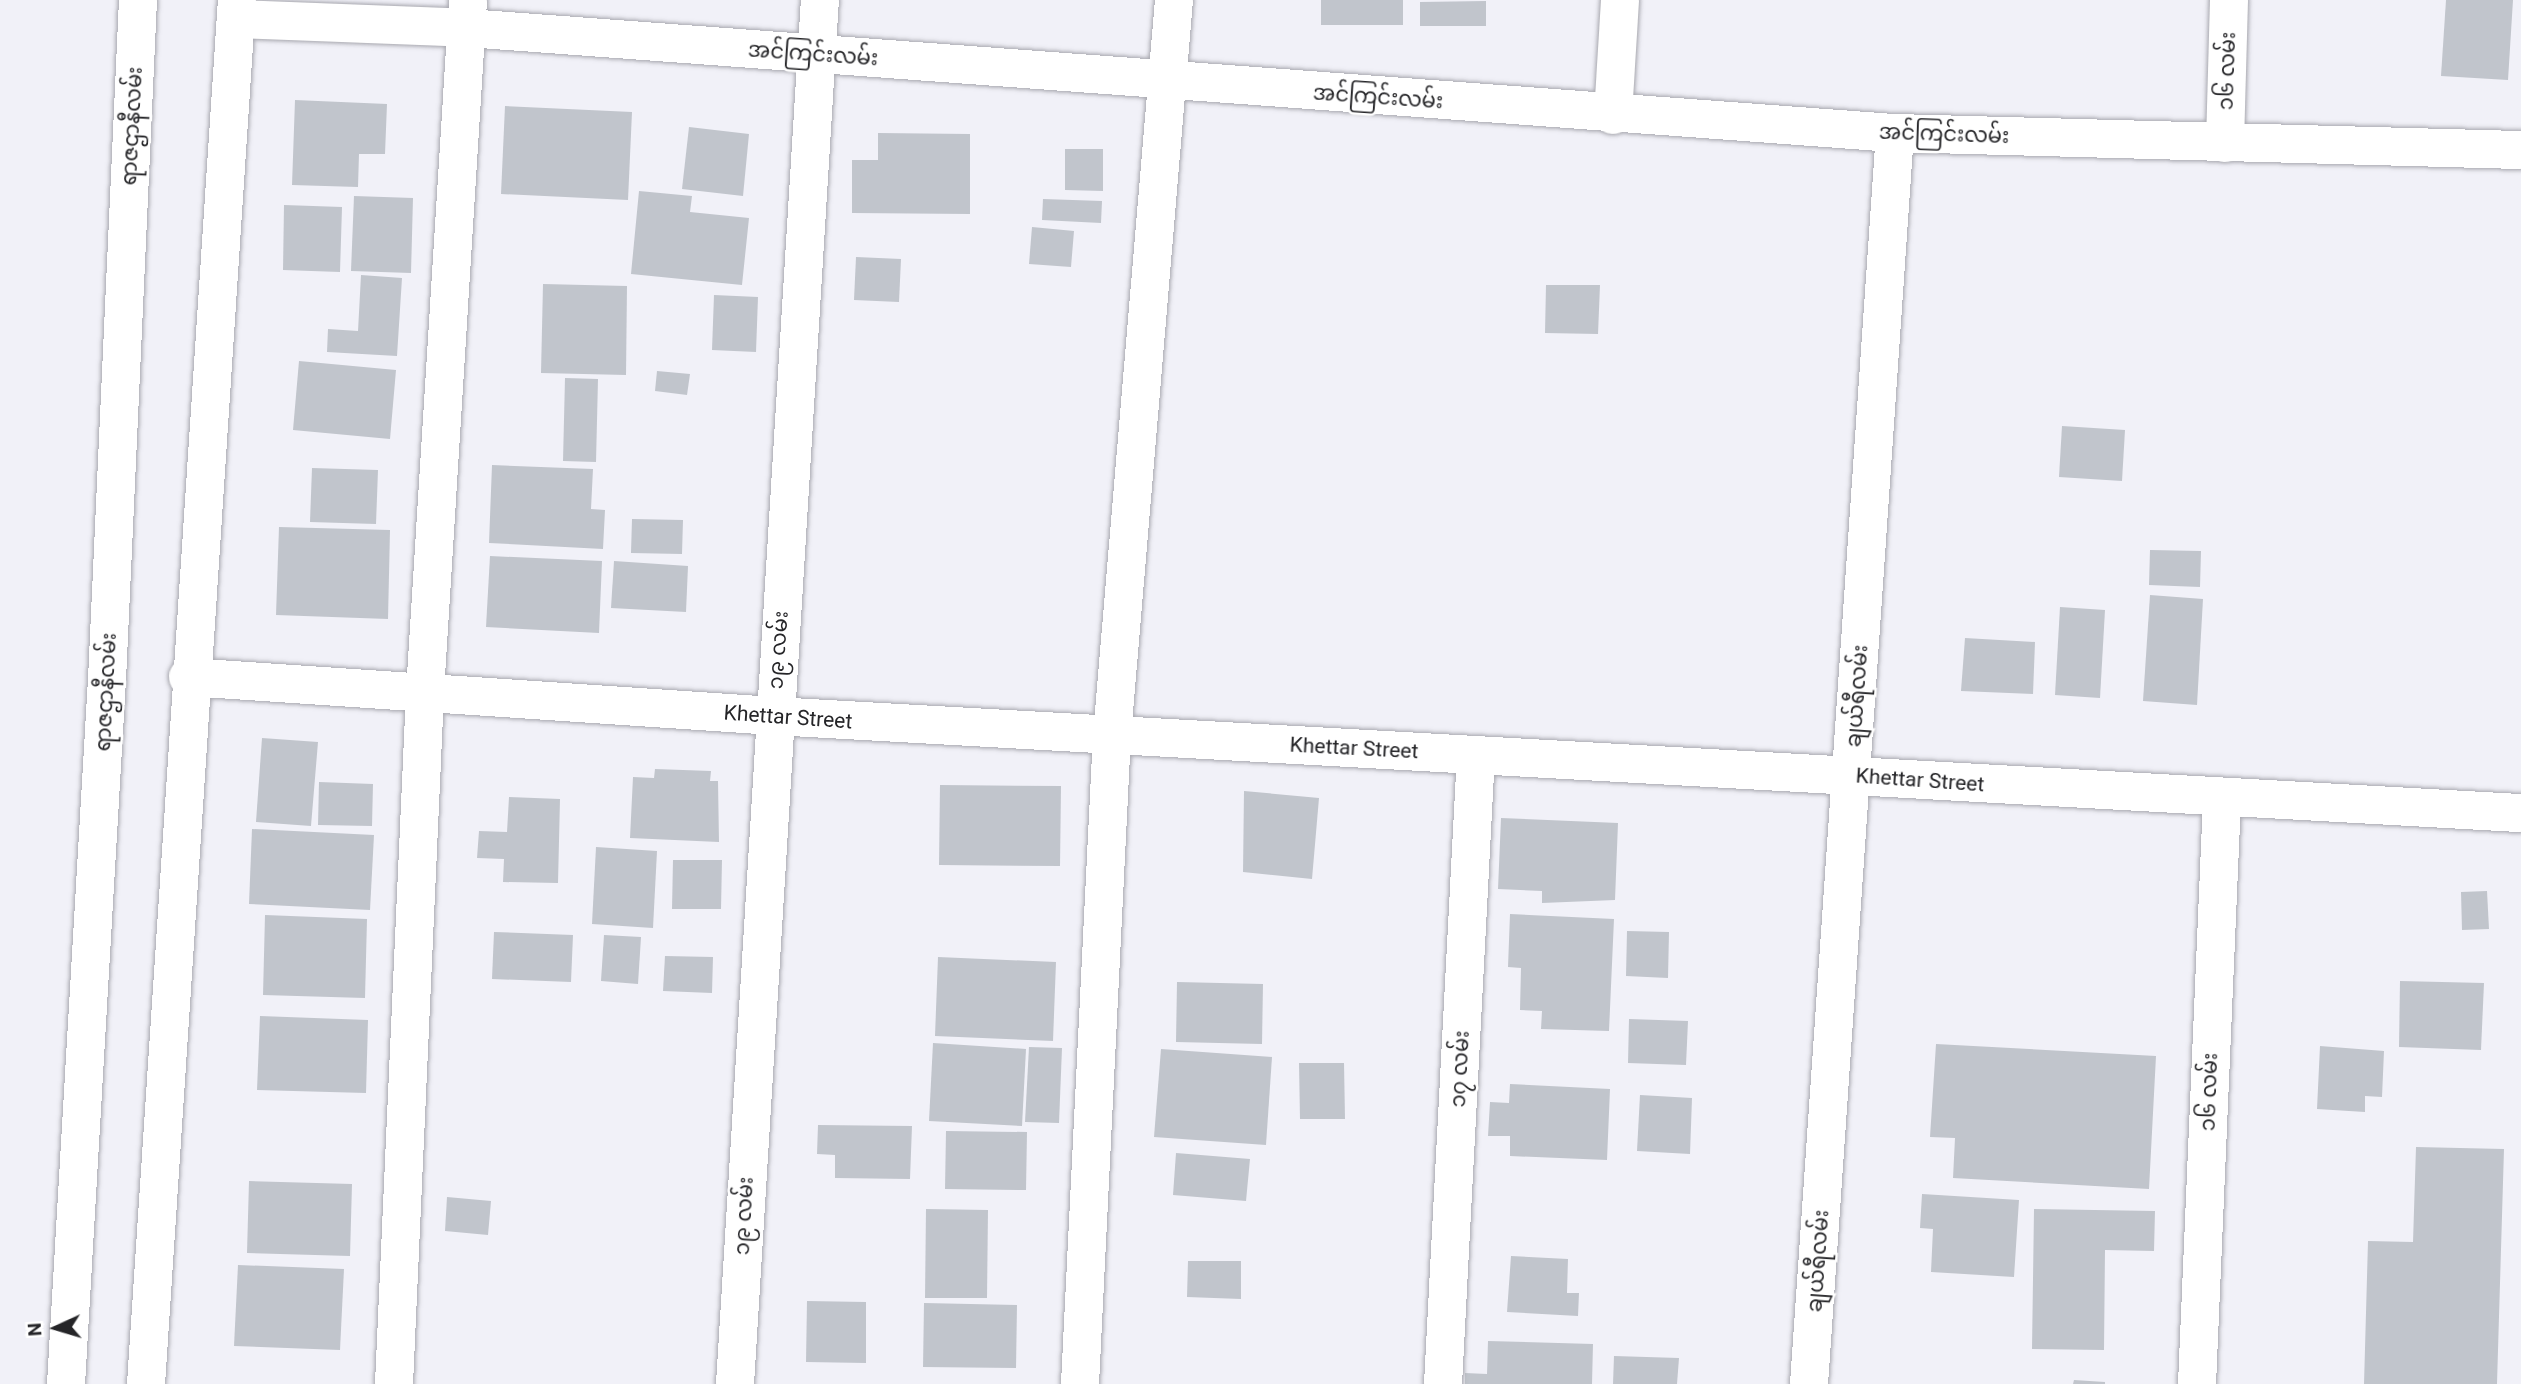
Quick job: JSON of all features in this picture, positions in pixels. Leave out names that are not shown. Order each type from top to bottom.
[{"type":"street","name":"ရာဇဌာနီလမ်း","points":[[65,1384],[107,680],[138,0]]},
{"type":"street","name":"၁၉ လမ်း","points":[[735,1384],[820,0]]},
{"type":"street","points":[[1080,1384],[1112,735],[1174,0]]},
{"type":"street","points":[[1613,115],[1620,0]]},
{"type":"street","name":"၁၆ လမ်း","points":[[2225,143],[2230,0]]},
{"type":"street","name":"အင်ကြင်းလမ်း","points":[[237,10],[467,14],[817,54],[1613,115],[1895,133],[2521,150]]},
{"type":"street","points":[[146,1384],[188,677],[237,10]]},
{"type":"street","points":[[394,1384],[425,692],[467,14]]},
{"type":"street","name":"ချယ်ရီလမ်း","points":[[1809,1384],[1895,133]]},
{"type":"street","name":"Khettar Street","points":[[188,677],[774,716],[1852,775],[2222,799],[2521,813]]},
{"type":"street","name":"၁၇ လမ်း","points":[[1443,1384],[1476,755]]},
{"type":"street","name":"၁၆ လမ်း","points":[[2197,1384],[2222,799]]},
{"type":"building","points":[[1321,0],[1403,0],[1403,25],[1321,25]]},
{"type":"building","points":[[2446,0],[2513,0],[2508,80],[2441,76]]},
{"type":"building","points":[[1486,1],[1486,26],[1420,26],[1420,2]]},
{"type":"building","points":[[295,100],[387,104],[385,154],[359,154],[358,187],[292,185]]},
{"type":"building","points":[[505,106],[632,112],[628,200],[501,194]]},
{"type":"building","points":[[689,127],[749,134],[743,196],[682,189]]},
{"type":"building","points":[[878,133],[970,134],[970,214],[852,213],[852,160],[878,160]]},
{"type":"building","points":[[1065,149],[1103,149],[1103,191],[1065,190]]},
{"type":"building","points":[[639,191],[692,196],[690,212],[749,218],[742,285],[631,274]]},
{"type":"building","points":[[354,196],[413,198],[411,273],[351,271]]},
{"type":"building","points":[[1043,199],[1102,201],[1101,223],[1042,220]]},
{"type":"building","points":[[284,205],[342,207],[340,272],[283,270]]},
{"type":"building","points":[[1032,227],[1074,231],[1071,267],[1029,264]]},
{"type":"building","points":[[856,257],[901,259],[899,302],[854,300]]},
{"type":"building","points":[[361,275],[402,278],[397,356],[327,352],[328,329],[358,331]]},
{"type":"building","points":[[543,284],[627,286],[626,375],[541,373]]},
{"type":"building","points":[[1546,285],[1600,285],[1598,334],[1545,333]]},
{"type":"building","points":[[714,295],[758,297],[756,352],[712,350]]},
{"type":"building","points":[[299,361],[396,370],[390,439],[293,430]]},
{"type":"building","points":[[657,371],[690,374],[687,395],[655,391]]},
{"type":"building","points":[[565,378],[598,379],[596,462],[563,461]]},
{"type":"building","points":[[2062,426],[2125,430],[2122,481],[2059,477]]},
{"type":"building","points":[[492,465],[593,469],[591,509],[605,510],[603,549],[489,543]]},
{"type":"building","points":[[312,468],[378,470],[376,524],[310,522]]},
{"type":"building","points":[[632,519],[683,520],[682,554],[631,553]]},
{"type":"building","points":[[279,527],[390,530],[388,619],[276,615]]},
{"type":"building","points":[[2150,550],[2201,551],[2200,587],[2149,585]]},
{"type":"building","points":[[490,556],[602,561],[599,633],[486,627]]},
{"type":"building","points":[[614,561],[688,566],[686,612],[611,608]]},
{"type":"building","points":[[2150,595],[2203,599],[2197,705],[2143,701]]},
{"type":"building","points":[[2060,607],[2105,610],[2100,698],[2055,695]]},
{"type":"building","points":[[1965,638],[2035,642],[2033,694],[1961,691]]},
{"type":"building","points":[[262,738],[318,742],[311,826],[256,822]]},
{"type":"building","points":[[655,769],[711,771],[710,781],[718,781],[719,842],[630,838],[633,777],[654,778]]},
{"type":"building","points":[[319,782],[373,784],[372,826],[318,825]]},
{"type":"building","points":[[940,785],[1061,786],[1060,866],[939,865]]},
{"type":"building","points":[[1244,791],[1319,798],[1312,879],[1243,872]]},
{"type":"building","points":[[509,797],[560,799],[558,883],[503,882],[504,859],[477,858],[479,831],[507,832]]},
{"type":"building","points":[[1501,818],[1618,823],[1615,900],[1542,903],[1542,891],[1498,889]]},
{"type":"building","points":[[252,829],[374,835],[370,910],[249,904]]},
{"type":"building","points":[[596,847],[657,851],[653,928],[592,924]]},
{"type":"building","points":[[673,860],[722,860],[721,909],[672,909]]},
{"type":"building","points":[[2487,891],[2489,929],[2462,930],[2461,892]]},
{"type":"building","points":[[1510,914],[1614,919],[1609,1031],[1541,1029],[1542,1011],[1520,1010],[1521,968],[1508,967]]},
{"type":"building","points":[[265,915],[367,919],[365,998],[263,995]]},
{"type":"building","points":[[1627,931],[1669,932],[1668,978],[1626,976]]},
{"type":"building","points":[[494,932],[573,935],[571,982],[492,979]]},
{"type":"building","points":[[604,935],[641,937],[638,984],[601,981]]},
{"type":"building","points":[[665,956],[713,957],[712,993],[663,991]]},
{"type":"building","points":[[938,957],[1056,962],[1053,1041],[935,1036]]},
{"type":"building","points":[[2400,981],[2484,983],[2481,1050],[2399,1047]]},
{"type":"building","points":[[1177,982],[1263,984],[1262,1044],[1176,1042]]},
{"type":"building","points":[[260,1016],[368,1020],[366,1093],[257,1090]]},
{"type":"building","points":[[1629,1019],[1688,1021],[1686,1065],[1628,1063]]},
{"type":"building","points":[[933,1043],[1026,1049],[1022,1126],[929,1121]]},
{"type":"building","points":[[1936,1044],[2156,1056],[2149,1189],[1953,1178],[1955,1138],[1930,1137]]},
{"type":"building","points":[[2320,1046],[2384,1051],[2382,1097],[2365,1096],[2365,1112],[2317,1109]]},
{"type":"building","points":[[1029,1047],[1062,1048],[1059,1123],[1025,1122]]},
{"type":"building","points":[[1161,1049],[1272,1057],[1266,1145],[1154,1137]]},
{"type":"building","points":[[1299,1063],[1344,1063],[1345,1119],[1300,1119]]},
{"type":"building","points":[[1510,1084],[1610,1089],[1607,1160],[1510,1156],[1510,1136],[1488,1136],[1490,1102],[1509,1103]]},
{"type":"building","points":[[1640,1095],[1692,1098],[1690,1154],[1637,1151]]},
{"type":"building","points":[[818,1125],[912,1126],[910,1179],[835,1178],[835,1155],[817,1154]]},
{"type":"building","points":[[946,1131],[1027,1132],[1026,1190],[945,1189]]},
{"type":"building","points":[[2416,1147],[2504,1149],[2497,1384],[2364,1384],[2368,1241],[2413,1242]]},
{"type":"building","points":[[1176,1153],[1250,1159],[1246,1201],[1173,1195]]},
{"type":"building","points":[[249,1181],[352,1184],[350,1256],[247,1253]]},
{"type":"building","points":[[1922,1194],[2019,1200],[2014,1277],[1931,1272],[1933,1229],[1920,1228]]},
{"type":"building","points":[[447,1197],[491,1201],[488,1235],[445,1231]]},
{"type":"building","points":[[926,1209],[988,1210],[987,1298],[925,1298]]},
{"type":"building","points":[[2034,1209],[2155,1211],[2154,1251],[2105,1250],[2104,1350],[2032,1349]]},
{"type":"building","points":[[1511,1256],[1568,1259],[1567,1293],[1579,1293],[1578,1316],[1507,1312]]},
{"type":"building","points":[[1188,1261],[1241,1261],[1241,1299],[1187,1297]]},
{"type":"building","points":[[238,1265],[344,1269],[340,1350],[234,1346]]},
{"type":"building","points":[[807,1301],[866,1302],[866,1363],[806,1362]]},
{"type":"building","points":[[924,1303],[1017,1305],[1016,1368],[923,1367]]},
{"type":"building","points":[[1488,1341],[1593,1344],[1592,1384],[1465,1384],[1465,1373],[1487,1374]]},
{"type":"building","points":[[1614,1356],[1679,1358],[1677,1384],[1613,1384]]},
{"type":"building","points":[[2074,1380],[2105,1382],[2105,1384],[2073,1384]]}]
